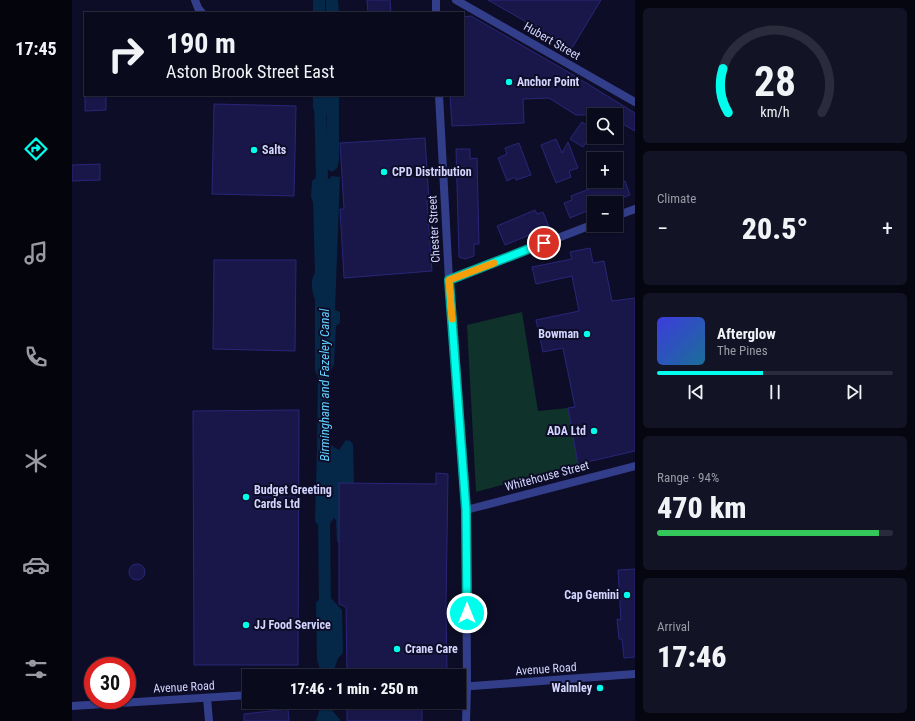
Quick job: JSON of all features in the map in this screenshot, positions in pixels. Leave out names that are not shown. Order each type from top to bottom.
[{"type":"street","points":[[195,0],[201,12]]},
{"type":"street","points":[[436,0],[436,12]]},
{"type":"street","name":"Hubert Street","points":[[456,0],[635,102]]},
{"type":"street","name":"Chester Street","points":[[439,96],[449,280],[466,510],[463,669]]},
{"type":"street","points":[[623,213],[635,209]]},
{"type":"street","points":[[449,280],[587,227]]},
{"type":"street","name":"Whitehouse Street","points":[[466,510],[635,466]]},
{"type":"street","name":"Avenue Road","points":[[466,687],[635,674]]},
{"type":"street","name":"Avenue Road","points":[[72,706],[242,696]]},
{"type":"street","points":[[207,698],[209,721]]},
{"type":"street","name":"Chester Street","points":[[465,709],[466,721]]},
{"type":"green space","points":[[522,312],[538,411],[568,408],[578,464],[476,492],[467,325]]},
{"type":"water","points":[[326,0],[338,0],[339,12],[326,12]]},
{"type":"water","points":[[313,96],[339,96],[339,161],[337,168],[332,172],[327,169],[327,115],[325,113],[321,122],[313,108]]},
{"type":"water","points":[[321,166],[327,179],[332,176],[340,177],[335,310],[340,312],[340,323],[336,326],[334,364],[323,386],[315,371],[315,299],[312,279],[315,273],[313,202],[311,197],[312,181],[318,176]]},
{"type":"water","points":[[323,431],[332,446],[339,450],[346,440],[353,444],[354,484],[341,542],[337,542],[336,520],[334,518],[324,533],[315,521],[317,450]]},
{"type":"water","points":[[325,592],[342,610],[343,653],[338,658],[334,669],[320,669],[317,660],[316,603]]},
{"type":"water","points":[[320,709],[331,709],[341,721],[316,721]]},
{"type":"building","points":[[367,0],[390,0],[391,12],[368,12]]},
{"type":"building","points":[[488,0],[601,0],[572,48]]},
{"type":"building","name":"Anchor Point","points":[[471,16],[570,73],[635,113],[635,131],[623,124],[623,108],[587,108],[587,115],[576,115],[549,98],[523,99],[524,123],[452,126],[450,96],[464,96],[464,17]]},
{"type":"building","points":[[85,96],[106,96],[106,110],[85,111]]},
{"type":"building","name":"Salts","points":[[214,104],[296,106],[294,196],[212,194]]},
{"type":"building","points":[[582,122],[587,125],[587,141],[583,147],[570,139]]},
{"type":"building","points":[[425,138],[429,201],[427,201],[432,271],[344,278],[340,209],[344,209],[340,143]]},
{"type":"building","points":[[556,139],[562,153],[568,142],[578,168],[569,171],[571,177],[556,183],[541,145]]},
{"type":"building","points":[[519,143],[531,175],[516,180],[515,177],[507,181],[498,158],[507,154],[505,148]]},
{"type":"building","points":[[456,149],[470,149],[470,159],[477,158],[479,244],[474,244],[474,256],[465,259],[459,257]]},
{"type":"building","points":[[100,164],[100,180],[72,181],[72,165]]},
{"type":"building","points":[[625,181],[630,195],[623,198],[623,196],[587,196],[587,211],[570,218],[564,203],[572,200],[571,196],[592,188],[623,188],[623,182]]},
{"type":"building","points":[[535,210],[537,214],[543,212],[549,227],[505,245],[497,226]]},
{"type":"building","name":"Bowman","points":[[590,248],[593,263],[604,261],[612,301],[635,298],[635,451],[578,464],[568,408],[575,407],[563,348],[543,352],[536,320],[579,311],[572,276],[536,284],[532,267],[572,259],[570,252]]},
{"type":"building","points":[[214,260],[296,260],[295,351],[213,349]]},
{"type":"building","name":"Budget Greeting Cards Ltd","points":[[299,410],[298,665],[194,665],[193,411]]},
{"type":"building","points":[[436,473],[448,474],[446,605],[447,669],[347,669],[346,607],[339,604],[339,483],[436,484]]},
{"type":"building","points":[[134,564],[140,564],[145,569],[143,578],[140,580],[134,580],[129,575],[129,569]]},
{"type":"building","name":"Cap Gemini","points":[[635,569],[635,657],[624,658],[622,639],[619,639],[617,619],[621,620],[618,570]]},
{"type":"building","points":[[288,709],[289,721],[244,721],[244,714]]},
{"type":"building","points":[[347,709],[422,709],[422,721],[347,721]]},
{"type":"waterway","name":"Birmingham and Fazeley Canal","points":[[319,0],[319,12]]},
{"type":"waterway","name":"Birmingham and Fazeley Canal","points":[[320,96],[322,182]]},
{"type":"waterway","name":"Birmingham and Fazeley Canal","points":[[323,446],[324,370]]},
{"type":"waterway","name":"Birmingham and Fazeley Canal","points":[[324,516],[325,608]]},
{"type":"slow traffic","points":[[452,319],[449,280],[494,263]]},
{"type":"place","name":"Anchor Point","points":[[509,82]]},
{"type":"place","name":"Salts","points":[[254,150]]},
{"type":"place","name":"CPD Distribution","points":[[384,172]]},
{"type":"place","name":"Bowman","points":[[587,334]]},
{"type":"place","name":"ADA Ltd","points":[[594,431]]},
{"type":"place","name":"Budget Greeting Cards Ltd","points":[[246,497]]},
{"type":"place","name":"Cap Gemini","points":[[627,595]]},
{"type":"place","name":"JJ Food Service","points":[[246,625]]},
{"type":"place","name":"Crane Care","points":[[397,649]]},
{"type":"place","name":"Walmley","points":[[600,688]]},
{"type":"route","points":[[467,613],[466,510],[449,280],[544,243]]}]
